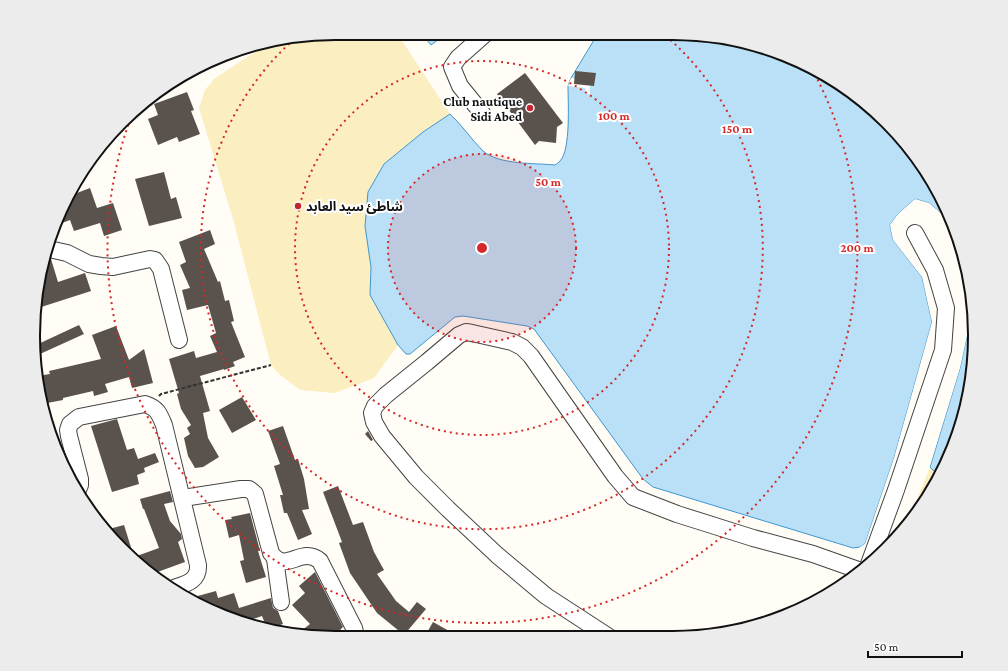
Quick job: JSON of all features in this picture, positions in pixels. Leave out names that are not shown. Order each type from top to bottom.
[{"type":"street","points":[[478,40],[458,58],[452,67],[460,86],[482,113]]},
{"type":"street","points":[[874,551],[943,350],[946,308],[935,270],[914,234]]},
{"type":"street","points":[[53,250],[67,252],[89,264],[101,266],[113,267],[150,259],[154,260],[160,268],[180,340]]},
{"type":"street","points":[[600,631],[546,596],[497,555],[416,477],[382,436],[374,422],[372,413],[374,406],[386,394],[459,335],[466,332],[472,332],[512,342],[522,347],[544,373],[615,476],[633,497],[677,514],[753,538],[813,554],[854,568]]},
{"type":"street","points":[[80,483],[69,436],[68,430],[70,424],[80,416],[145,404],[154,407],[160,414],[183,498],[198,570],[192,581],[180,586]]},
{"type":"street","points":[[183,498],[216,492],[249,489],[255,494],[271,553],[275,559],[281,602]]},
{"type":"street","points":[[275,559],[286,562],[309,555],[315,556],[320,561],[355,631]]},
{"type":"path","points":[[149,406],[161,394],[271,365]]},
{"type":"sand","name":"شاطئ سيد العابد","points":[[336,40],[402,40],[450,114],[423,132],[384,164],[365,226],[371,267],[370,295],[398,345],[374,378],[335,393],[300,390],[279,374],[271,365],[233,219],[199,108],[205,90],[214,79],[257,51],[278,46]]},
{"type":"sand","points":[[930,467],[935,472],[916,503]]},
{"type":"water","points":[[427,40],[438,40],[431,45]]},
{"type":"water","points":[[594,40],[692,41],[749,50],[786,62],[837,90],[867,113],[895,141],[918,171],[942,214],[929,203],[915,199],[898,214],[890,225],[893,240],[922,277],[932,322],[894,458],[865,544],[860,547],[853,548],[653,487],[643,479],[534,329],[527,326],[463,316],[455,317],[410,354],[406,354],[398,345],[370,295],[371,267],[365,226],[368,192],[384,164],[423,132],[450,114],[474,142],[490,156],[508,161],[555,165],[564,155],[566,147],[568,125],[568,86],[571,78]]},
{"type":"water","points":[[968,332],[965,374],[958,412],[946,449],[935,472],[930,467],[960,368]]},
{"type":"pier","points":[[590,77],[590,94],[586,94],[585,88],[568,86],[571,78],[586,80]]},
{"type":"pier","points":[[915,199],[929,203],[942,214],[944,218],[928,205],[916,201],[899,215],[893,226],[894,240],[924,277],[934,322],[896,458],[867,545],[859,549],[865,544],[894,458],[932,322],[922,277],[893,240],[890,225],[898,214]]},
{"type":"pier","points":[[967,324],[968,332],[960,368],[929,469],[928,466],[958,367]]},
{"type":"building","points":[[575,71],[596,73],[594,86],[574,84]]},
{"type":"building","name":"Club nautique Sidi Abed","points":[[525,73],[563,123],[557,127],[556,143],[539,141],[535,145],[497,94]]},
{"type":"building","points":[[187,92],[194,110],[191,111],[200,134],[179,142],[177,137],[158,145],[148,119],[158,115],[154,104]]},
{"type":"building","points":[[164,172],[171,199],[176,197],[182,218],[149,226],[135,179]]},
{"type":"building","points":[[90,188],[97,208],[113,203],[122,230],[104,236],[100,223],[74,231],[70,220],[62,223],[77,193]]},
{"type":"building","points":[[210,230],[215,244],[204,249],[218,282],[220,281],[225,301],[229,300],[234,321],[231,322],[245,357],[233,362],[235,366],[200,376],[210,411],[203,413],[208,438],[219,457],[203,467],[195,468],[188,456],[184,438],[190,434],[187,428],[191,425],[181,409],[177,394],[179,393],[169,359],[194,351],[196,358],[217,352],[210,336],[216,333],[208,305],[187,310],[182,290],[190,288],[180,265],[186,262],[179,242]]},
{"type":"building","points":[[50,259],[58,282],[85,273],[91,291],[42,307]]},
{"type":"building","points":[[79,325],[84,334],[41,354],[40,343]]},
{"type":"building","points":[[116,326],[129,360],[144,349],[153,383],[132,388],[129,377],[105,384],[108,392],[94,396],[93,391],[48,403],[43,375],[50,374],[49,371],[101,359],[92,335]]},
{"type":"building","points":[[242,397],[256,420],[232,433],[219,410]]},
{"type":"building","points":[[117,419],[127,450],[134,448],[138,459],[155,453],[159,462],[144,468],[145,472],[137,475],[139,484],[112,492],[91,426]]},
{"type":"building","points":[[283,426],[295,460],[298,459],[304,479],[309,509],[302,510],[312,534],[298,540],[287,513],[284,513],[280,495],[283,495],[274,466],[280,464],[268,431]]},
{"type":"building","points":[[368,431],[373,440],[371,441],[365,434]]},
{"type":"building","points":[[338,486],[353,525],[363,522],[374,552],[384,570],[377,574],[396,601],[409,612],[417,602],[426,609],[407,631],[399,631],[377,613],[350,573],[339,543],[342,542],[323,492]]},
{"type":"building","points":[[170,491],[173,502],[164,504],[170,521],[181,534],[182,539],[178,542],[185,562],[158,572],[138,555],[159,548],[140,499]]},
{"type":"building","points":[[250,513],[260,551],[258,551],[266,577],[246,583],[240,561],[244,560],[239,535],[229,538],[225,520],[232,519],[231,517]]},
{"type":"building","points":[[124,525],[131,548],[112,528]]},
{"type":"building","points":[[315,572],[343,627],[339,631],[304,629],[310,624],[292,605],[305,593],[299,586]]},
{"type":"building","points":[[216,591],[218,598],[234,593],[239,608],[271,598],[273,608],[278,611],[283,624],[280,625],[264,622],[262,616],[253,619],[222,609],[197,596]]},
{"type":"building","points":[[433,622],[449,631],[428,631]]},
{"type":"place","name":"Club nautique Sidi Abed","points":[[530,108]]},
{"type":"place","name":"شاطئ سيد العابد","points":[[298,206]]}]
